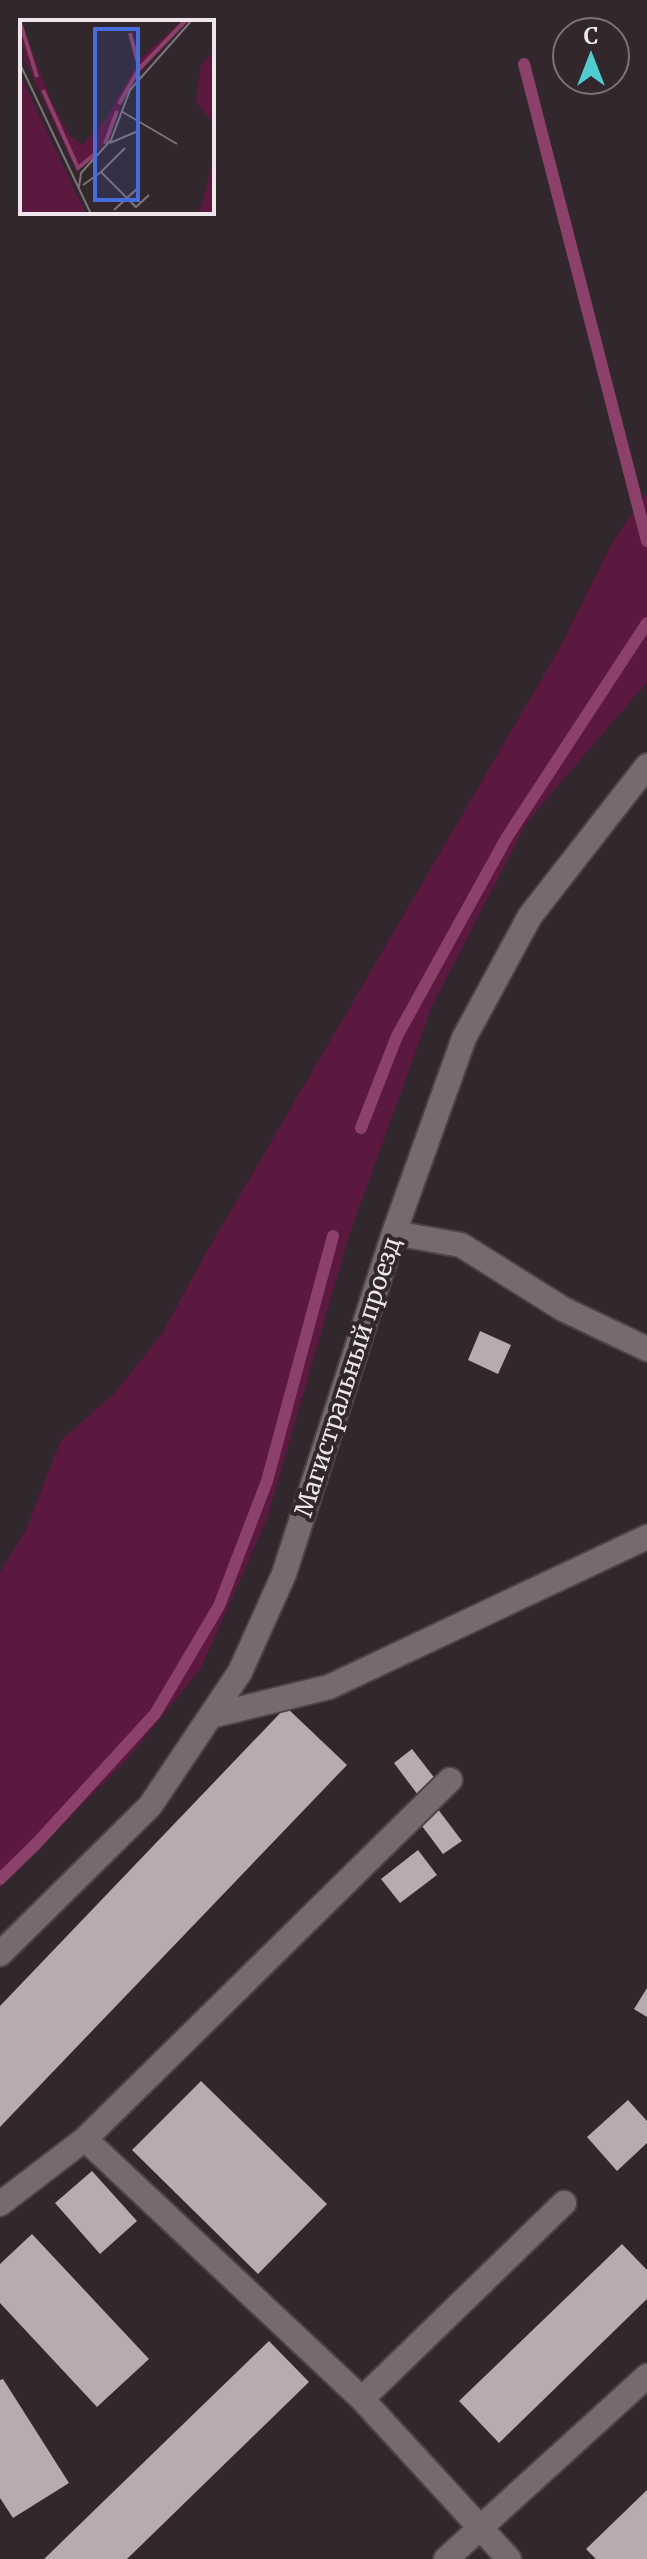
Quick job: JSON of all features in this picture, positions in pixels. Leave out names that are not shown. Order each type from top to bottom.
[{"type":"street","name":"Магистральный проезд","points":[[0,1954],[150,1806],[240,1672],[284,1574],[394,1233],[464,1038],[530,916],[647,766]]},
{"type":"street","points":[[394,1233],[461,1245],[563,1309],[647,1349]]},
{"type":"street","points":[[211,1716],[329,1687],[647,1537]]},
{"type":"street","points":[[0,2204],[85,2139],[450,1780]]},
{"type":"street","points":[[85,2139],[362,2399],[509,2559]]},
{"type":"street","points":[[362,2399],[564,2203]]},
{"type":"street","points":[[446,2559],[647,2376]]},
{"type":"shaded area","points":[[647,492],[647,682],[527,822],[432,1006],[349,1236],[267,1519],[201,1668],[129,1757],[0,1888],[0,1572],[25,1532],[61,1440],[114,1394],[163,1332],[206,1253],[558,651],[613,541]]},
{"type":"building","points":[[480,1331],[511,1345],[498,1374],[468,1360]]},
{"type":"building","points":[[286,1707],[347,1765],[0,2127],[0,2006]]},
{"type":"building","points":[[412,1749],[440,1785],[421,1799],[394,1763]]},
{"type":"building","points":[[434,1804],[462,1841],[443,1854],[416,1818]]},
{"type":"building","points":[[418,1850],[437,1875],[400,1903],[381,1879]]},
{"type":"building","points":[[647,1988],[647,2017],[634,2009]]},
{"type":"building","points":[[201,2081],[327,2204],[258,2274],[132,2150]]},
{"type":"building","points":[[628,2100],[647,2121],[647,2143],[617,2171],[587,2137]]},
{"type":"building","points":[[92,2171],[137,2221],[100,2254],[55,2203]]},
{"type":"building","points":[[32,2234],[149,2359],[97,2407],[0,2303],[0,2264]]},
{"type":"building","points":[[622,2244],[647,2270],[647,2299],[499,2443],[459,2401]]},
{"type":"building","points":[[269,2341],[309,2382],[127,2559],[44,2559]]},
{"type":"building","points":[[3,2379],[69,2483],[13,2518],[0,2498],[0,2380]]},
{"type":"building","points":[[647,2490],[647,2559],[596,2559],[586,2549]]},
{"type":"waterway","points":[[524,64],[647,541]]},
{"type":"waterway","points":[[361,1128],[397,1036],[507,837],[647,623]]},
{"type":"waterway","points":[[0,1879],[155,1714],[219,1606],[267,1481],[333,1236]]}]
